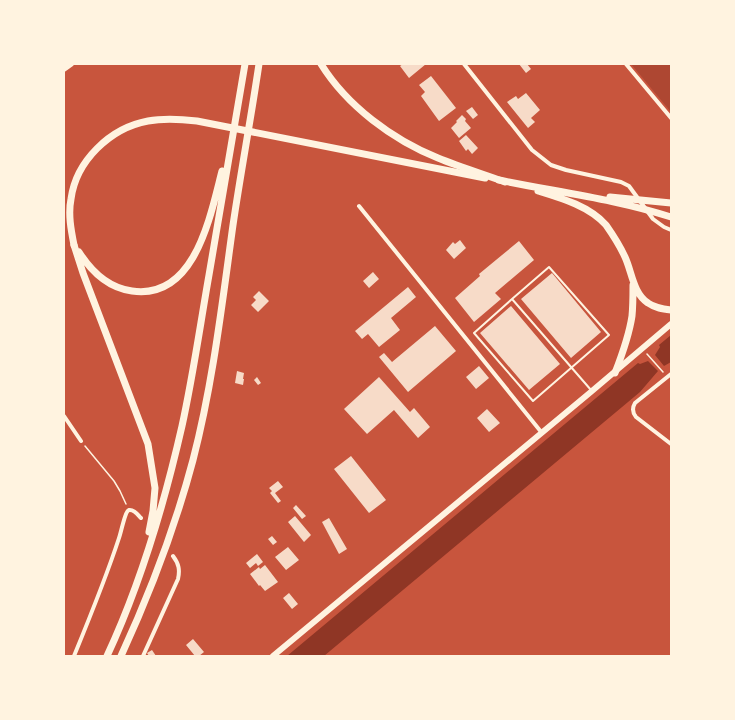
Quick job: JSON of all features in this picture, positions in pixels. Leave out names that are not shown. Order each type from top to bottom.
[{"type":"main road","points":[[107,656],[140,576],[167,486],[180,434],[194,366],[245,64]]},
{"type":"main road","points":[[120,656],[155,574],[180,503],[193,460],[205,408],[218,339],[234,222],[259,64]]},
{"type":"main road","points":[[321,64],[332,81],[350,100],[372,119],[400,139],[418,149],[505,182],[568,201],[591,213],[605,225],[613,236],[625,257],[634,283],[644,300],[648,304],[671,310]]},
{"type":"main road","points":[[126,613],[148,538],[152,518],[154,488],[148,444],[83,273],[74,245],[70,223],[70,201],[73,188],[80,171],[90,156],[104,142],[119,132],[148,120],[190,120],[505,182],[578,194],[671,203]]},
{"type":"main road","points":[[74,245],[90,267],[102,278],[119,287],[130,291],[141,291],[153,290],[166,286],[179,276],[196,252],[209,219],[233,133]]},
{"type":"main road","points":[[578,194],[671,217]]},
{"type":"main road","points":[[615,373],[630,328],[634,283]]},
{"type":"main road","points":[[273,656],[615,373],[671,324]]},
{"type":"street","points":[[64,69],[70,64]]},
{"type":"street","points":[[464,64],[532,150],[551,165],[566,170],[621,182],[629,186],[653,219],[671,230]]},
{"type":"street","points":[[626,64],[671,118]]},
{"type":"street","points":[[359,206],[542,433]]},
{"type":"street","points":[[671,374],[635,403],[632,411],[636,417],[671,444]]},
{"type":"street","points":[[64,416],[81,441]]},
{"type":"street","points":[[74,656],[113,556],[126,513],[129,510],[134,511],[141,518]]},
{"type":"street","points":[[143,656],[178,579],[179,566],[173,556]]},
{"type":"lane","points":[[549,267],[609,335],[572,367],[533,401],[474,333],[549,267]]},
{"type":"lane","points":[[512,299],[592,391]]},
{"type":"path","points":[[650,358],[661,370]]},
{"type":"path","points":[[81,441],[114,481],[129,510]]},
{"type":"shaded area","points":[[631,64],[671,64],[671,112]]},
{"type":"shaded area","points":[[671,335],[671,362],[664,366],[655,355],[660,347],[659,345]]},
{"type":"shaded area","points":[[648,361],[658,371],[640,392],[324,656],[287,656],[638,363],[640,364]]},
{"type":"building","points":[[403,64],[426,64],[409,78],[400,66]]},
{"type":"building","points":[[519,64],[527,64],[531,69],[526,73]]},
{"type":"building","points":[[431,76],[456,108],[439,121],[421,96],[425,92],[419,85]]},
{"type":"building","points":[[526,93],[540,110],[531,118],[535,122],[528,128],[507,102],[516,96],[518,99]]},
{"type":"building","points":[[472,107],[478,115],[473,119],[466,111]]},
{"type":"building","points":[[462,115],[471,128],[459,138],[451,128]]},
{"type":"building","points":[[466,135],[478,148],[472,154],[468,149],[466,151],[459,141]]},
{"type":"building","points":[[460,240],[466,248],[454,259],[446,250],[453,242],[455,244]]},
{"type":"building","points":[[519,241],[534,260],[495,293],[501,299],[474,322],[455,298],[480,276],[479,274]]},
{"type":"building","points":[[373,272],[379,279],[369,288],[363,281]]},
{"type":"building","points":[[552,273],[601,332],[571,358],[521,299]]},
{"type":"building","points":[[408,287],[416,297],[391,318],[400,330],[379,347],[368,334],[362,339],[355,331]]},
{"type":"building","points":[[259,291],[269,301],[258,312],[251,305],[256,300],[253,297]]},
{"type":"building","points":[[511,306],[560,364],[529,390],[480,333]]},
{"type":"building","points":[[435,326],[456,351],[408,392],[379,357],[384,353],[392,362]]},
{"type":"building","points":[[479,366],[489,378],[476,389],[466,377]]},
{"type":"building","points":[[237,371],[244,373],[243,385],[235,383]]},
{"type":"building","points":[[257,377],[261,383],[258,385],[254,380]]},
{"type":"building","points":[[379,377],[410,412],[414,408],[430,427],[418,438],[394,410],[367,434],[344,409]]},
{"type":"building","points":[[487,409],[500,423],[489,432],[477,418]]},
{"type":"building","points":[[351,456],[386,500],[369,513],[334,469]]},
{"type":"building","points":[[278,481],[283,487],[275,493],[281,501],[278,503],[270,493],[272,491],[269,488]]},
{"type":"building","points":[[296,505],[306,516],[302,519],[293,508]]},
{"type":"building","points":[[295,516],[311,535],[304,542],[288,522]]},
{"type":"building","points":[[329,518],[347,549],[339,554],[322,522]]},
{"type":"building","points":[[272,536],[277,542],[273,545],[268,539]]},
{"type":"building","points":[[288,547],[299,560],[286,570],[275,557]]},
{"type":"building","points":[[257,554],[263,562],[258,566],[256,563],[250,568],[246,563]]},
{"type":"building","points":[[265,565],[278,582],[265,591],[250,574],[259,567],[260,569]]},
{"type":"building","points":[[289,593],[298,604],[292,609],[283,598]]},
{"type":"building","points":[[193,639],[204,652],[199,656],[195,656],[186,645]]},
{"type":"building","points":[[152,650],[156,656],[149,656],[147,653]]}]
